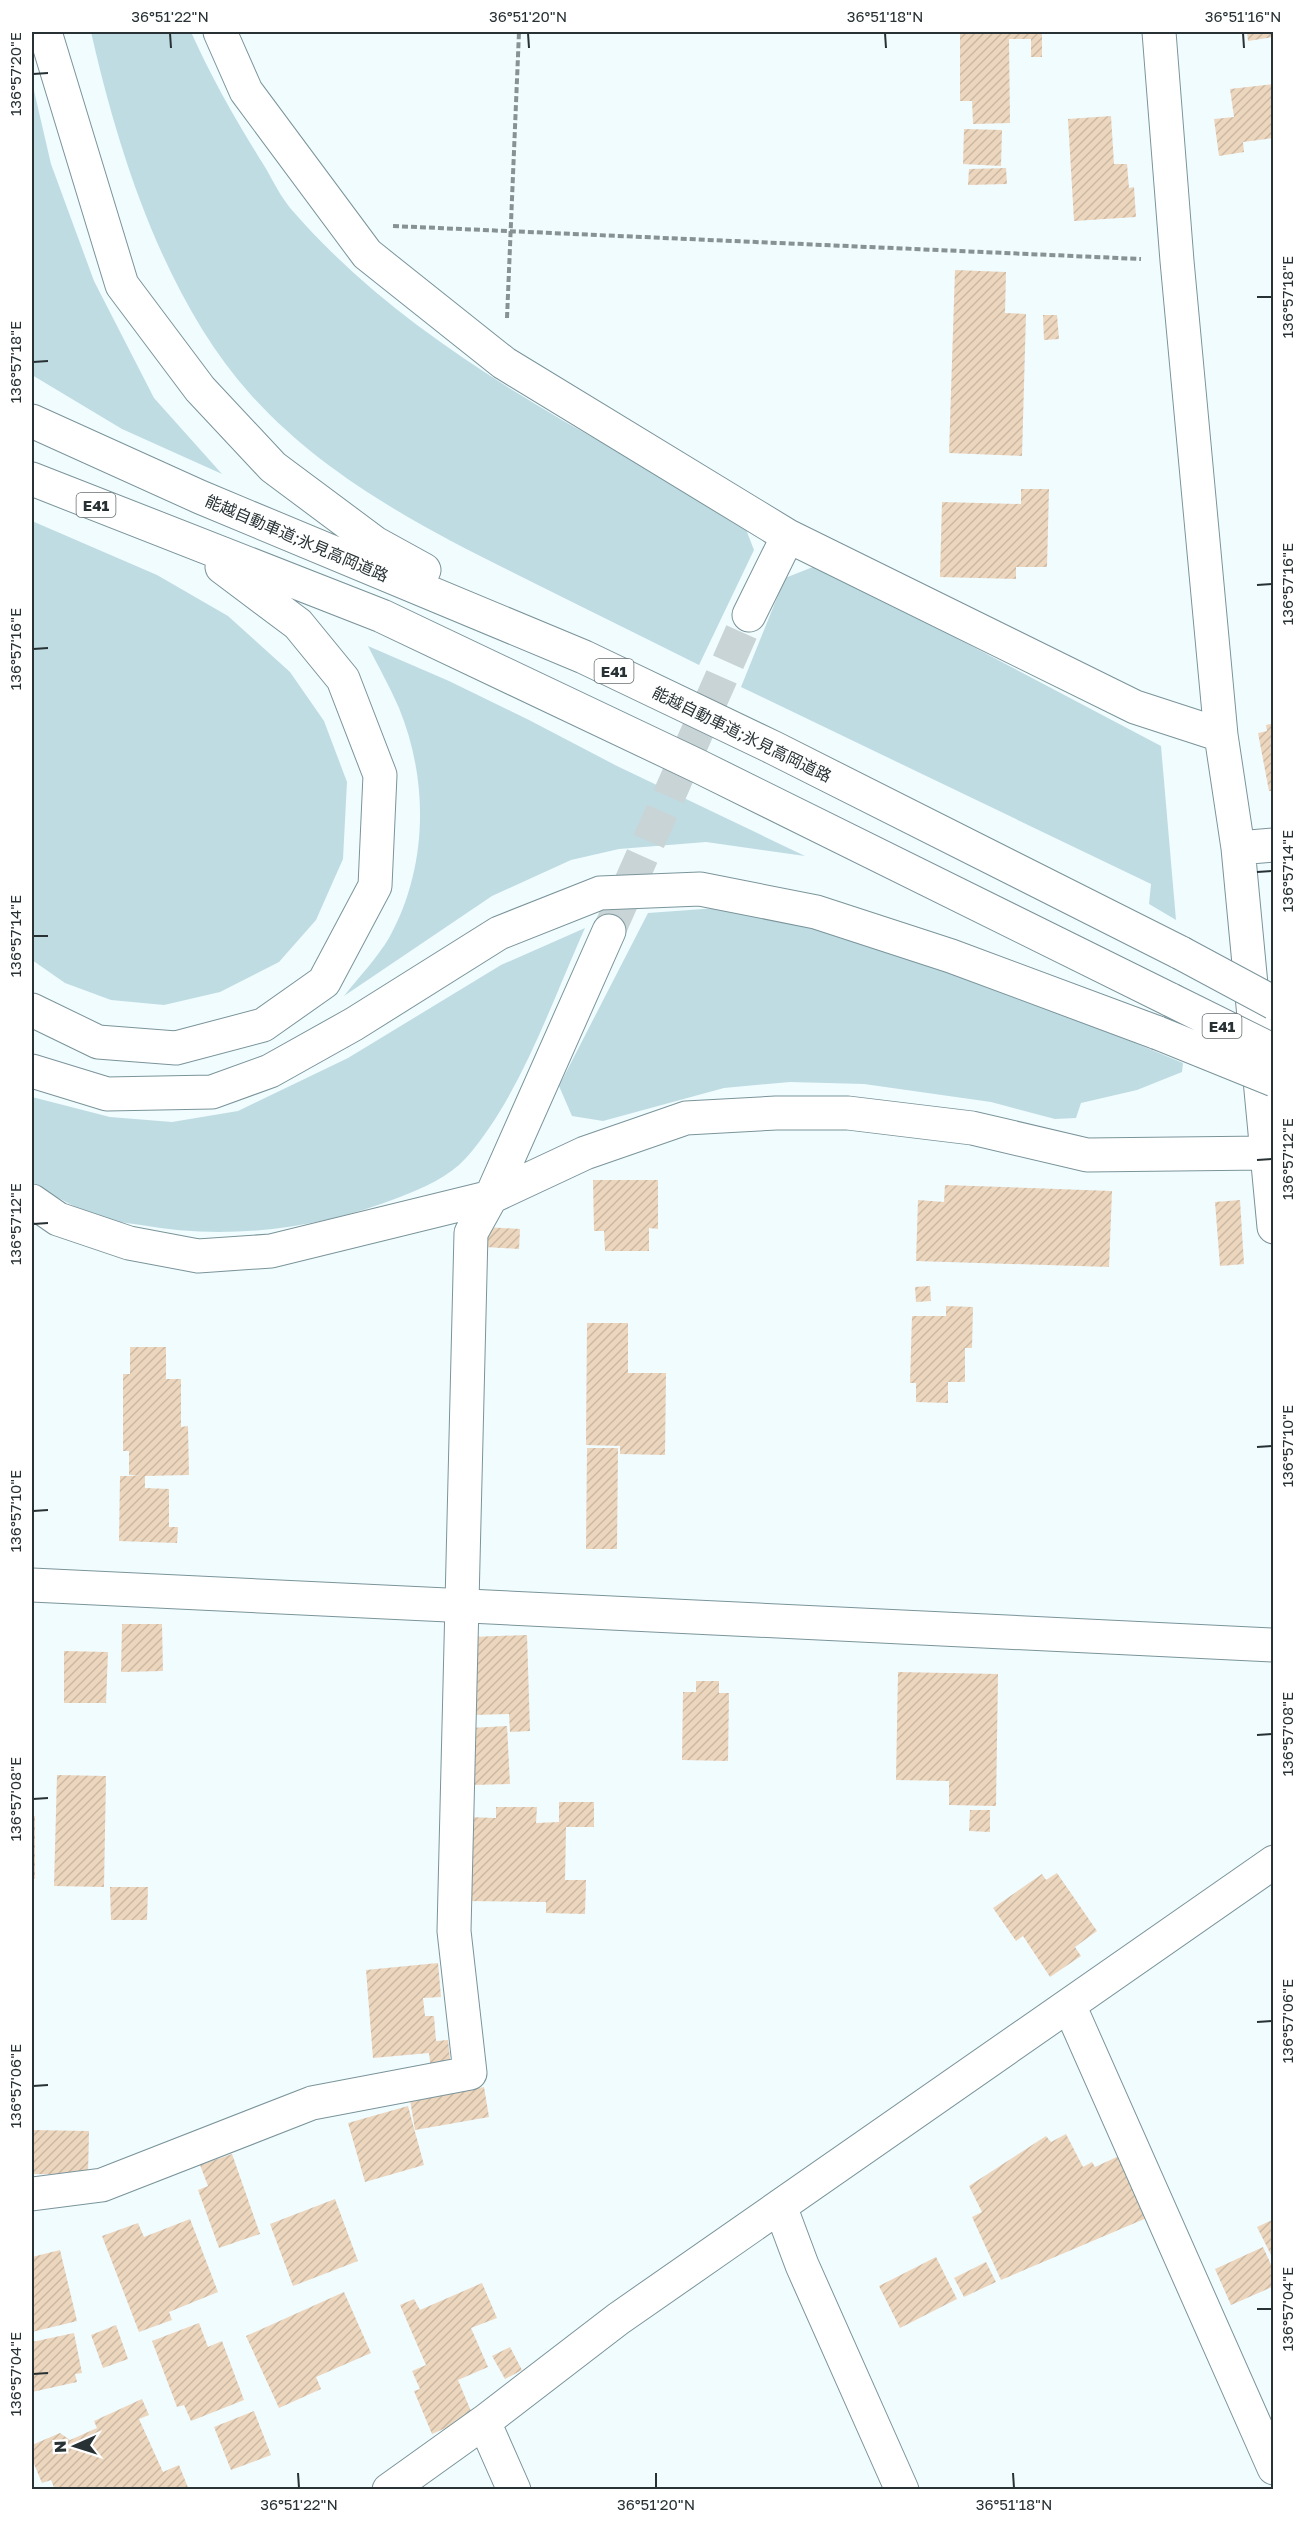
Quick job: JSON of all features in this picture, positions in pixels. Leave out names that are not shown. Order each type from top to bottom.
[{"type":"main road","points":[[45,32],[122,285],[200,389],[273,467],[375,543],[584,657]]},
{"type":"main road","points":[[220,32],[246,91],[366,254],[504,363],[788,536],[1135,707],[1221,735]]},
{"type":"main road","points":[[1159,32],[1177,261],[1221,735],[1238,848],[1265,1153],[1274,1227]]},
{"type":"main road","name":"能越自動車道;氷見高岡道路","points":[[32,422],[200,497],[584,657],[774,748],[1181,953],[1274,1003]]},
{"type":"main road","name":"E41","points":[[32,479],[382,616],[719,777],[1274,1051]]},
{"type":"main road","points":[[32,1010],[98,1042],[176,1048],[263,1025],[324,982],[375,886],[380,775],[343,679],[298,624],[236,576],[161,530]]},
{"type":"main road","points":[[748,615],[788,536]]},
{"type":"main road","points":[[1238,848],[1274,845]]},
{"type":"main road","points":[[32,1071],[107,1094],[212,1092],[270,1071],[354,1024],[499,933],[600,893],[700,889],[816,912],[951,956],[1158,1033],[1274,1080]]},
{"type":"main road","points":[[32,2194],[102,2185],[312,2103],[470,2073],[454,1931],[460,1606],[471,1233],[491,1197],[609,931]]},
{"type":"main road","points":[[32,1201],[58,1219],[129,1243],[198,1256],[271,1251],[491,1197],[585,1153],[686,1118],[776,1113],[848,1113],[972,1128],[1086,1155],[1265,1153]]},
{"type":"main road","points":[[32,1585],[1274,1645]]},
{"type":"main road","points":[[389,2490],[484,2422],[618,2319],[1274,1862]]},
{"type":"main road","points":[[1069,2005],[1274,2468]]},
{"type":"main road","points":[[780,2206],[802,2265],[902,2490]]},
{"type":"main road","points":[[484,2422],[514,2490]]},
{"type":"path","points":[[504,363],[512,232],[519,32]]},
{"type":"path","points":[[344,224],[1177,261]]},
{"type":"shaded area","points":[[91,32],[191,32],[226,101],[284,199],[338,258],[389,303],[444,345],[502,384],[622,454],[742,519],[754,550],[699,665],[450,540],[378,499],[311,452],[251,395],[221,357],[194,315],[149,224],[116,127]]},
{"type":"shaded area","points":[[32,82],[51,164],[94,281],[154,398],[222,474],[122,429],[32,375]]},
{"type":"shaded area","points":[[32,521],[157,575],[228,616],[290,672],[324,721],[347,782],[343,859],[316,920],[279,962],[220,992],[164,1005],[111,1000],[65,983],[32,960]]},
{"type":"shaded area","points":[[818,565],[1161,746],[1176,920],[1149,904],[1151,884],[741,687],[785,578]]},
{"type":"shaded area","points":[[368,646],[449,681],[617,766],[805,856],[706,842],[619,849],[571,860],[492,896],[344,996],[389,938],[402,911],[417,854],[420,824],[416,765],[409,736],[399,708]]},
{"type":"shaded area","points":[[717,908],[807,925],[925,962],[1040,1005],[1183,1063],[1182,1072],[1137,1090],[1081,1103],[1076,1118],[1055,1119],[991,1102],[864,1084],[790,1082],[724,1088],[603,1121],[572,1116],[559,1086],[648,913]]},
{"type":"shaded area","points":[[585,928],[533,1048],[503,1107],[466,1158],[452,1171],[427,1186],[369,1208],[305,1224],[239,1232],[206,1232],[173,1230],[105,1219],[67,1203],[32,1182],[32,1097],[110,1117],[172,1122],[238,1111],[348,1058],[501,965]]},
{"type":"building","points":[[960,32],[1042,32],[1042,57],[1031,57],[1031,39],[1009,39],[1010,123],[973,124],[972,101],[960,101]]},
{"type":"building","points":[[1247,32],[1274,32],[1274,37],[1248,41]]},
{"type":"building","points":[[1274,84],[1274,138],[1243,142],[1244,152],[1219,156],[1214,119],[1234,117],[1230,89]]},
{"type":"building","points":[[1111,116],[1114,164],[1127,164],[1129,188],[1134,187],[1136,217],[1074,221],[1068,119]]},
{"type":"building","points":[[964,129],[1002,130],[1001,166],[963,164]]},
{"type":"building","points":[[1006,168],[1007,184],[968,185],[969,169]]},
{"type":"building","points":[[955,270],[1006,272],[1005,313],[1026,314],[1022,456],[949,453]]},
{"type":"building","points":[[1043,315],[1057,315],[1059,339],[1044,340]]},
{"type":"building","points":[[1021,489],[1049,489],[1047,567],[1016,567],[1016,579],[940,577],[942,502],[1021,504]]},
{"type":"building","points":[[1274,723],[1274,791],[1269,791],[1258,733],[1267,731],[1266,725]]},
{"type":"building","points":[[593,1180],[658,1180],[658,1229],[649,1228],[649,1251],[605,1251],[604,1231],[594,1231]]},
{"type":"building","points":[[945,1185],[1112,1191],[1109,1267],[916,1261],[918,1200],[944,1202]]},
{"type":"building","points":[[1240,1200],[1244,1264],[1220,1266],[1215,1202]]},
{"type":"building","points":[[486,1227],[520,1229],[519,1249],[485,1247]]},
{"type":"building","points":[[930,1286],[931,1301],[916,1302],[915,1287]]},
{"type":"building","points":[[946,1306],[973,1307],[972,1348],[965,1348],[965,1382],[948,1382],[948,1403],[916,1402],[916,1383],[910,1383],[912,1316],[946,1316]]},
{"type":"building","points":[[587,1323],[628,1323],[628,1373],[666,1373],[665,1455],[620,1454],[620,1446],[586,1445]]},
{"type":"building","points":[[130,1347],[166,1347],[166,1379],[181,1379],[181,1427],[188,1426],[189,1475],[145,1476],[145,1488],[169,1489],[169,1527],[178,1527],[177,1543],[119,1541],[120,1476],[140,1476],[129,1475],[129,1451],[123,1451],[123,1374],[130,1374]]},
{"type":"building","points":[[587,1448],[618,1448],[617,1549],[586,1549]]},
{"type":"building","points":[[122,1624],[162,1624],[163,1671],[121,1672]]},
{"type":"building","points":[[527,1635],[530,1731],[510,1732],[509,1714],[473,1715],[471,1637]]},
{"type":"building","points":[[64,1651],[108,1652],[106,1703],[64,1703]]},
{"type":"building","points":[[898,1672],[998,1674],[996,1806],[949,1805],[949,1781],[896,1780]]},
{"type":"building","points":[[696,1681],[719,1681],[719,1693],[729,1693],[728,1761],[682,1760],[683,1692],[696,1692]]},
{"type":"building","points":[[507,1726],[510,1784],[473,1785],[470,1728]]},
{"type":"building","points":[[57,1775],[106,1776],[104,1887],[54,1886]]},
{"type":"building","points":[[559,1802],[594,1802],[594,1827],[566,1827],[565,1880],[586,1880],[585,1914],[546,1913],[546,1902],[467,1901],[468,1817],[496,1818],[496,1807],[537,1807],[536,1823],[559,1822]]},
{"type":"building","points":[[970,1810],[990,1810],[990,1832],[969,1831]]},
{"type":"building","points":[[32,1816],[35,1816],[35,1879],[32,1879]]},
{"type":"building","points":[[1057,1873],[1097,1931],[1075,1947],[1081,1956],[1050,1977],[1023,1936],[1016,1941],[993,1908],[1042,1874],[1046,1880]]},
{"type":"building","points":[[110,1887],[148,1887],[147,1920],[111,1920]]},
{"type":"building","points":[[438,1963],[441,1997],[423,1998],[425,2016],[434,2016],[436,2041],[448,2040],[451,2068],[431,2070],[429,2053],[373,2058],[366,1970]]},
{"type":"building","points":[[484,2087],[489,2117],[415,2130],[410,2100]]},
{"type":"building","points":[[408,2106],[424,2165],[365,2182],[348,2123]]},
{"type":"building","points":[[32,2130],[89,2131],[88,2175],[32,2174]]},
{"type":"building","points":[[1066,2134],[1083,2167],[1092,2162],[1095,2167],[1119,2156],[1132,2187],[1136,2184],[1149,2217],[1001,2280],[972,2217],[982,2212],[969,2186],[1046,2136],[1051,2142]]},
{"type":"building","points":[[232,2154],[260,2234],[219,2248],[198,2190],[208,2186],[200,2165]]},
{"type":"building","points":[[335,2199],[358,2261],[293,2286],[270,2224]]},
{"type":"building","points":[[190,2219],[218,2292],[169,2312],[172,2320],[139,2332],[102,2236],[138,2223],[144,2237]]},
{"type":"building","points":[[1274,2219],[1274,2261],[1257,2227]]},
{"type":"building","points":[[1263,2247],[1274,2271],[1274,2286],[1231,2305],[1215,2269]]},
{"type":"building","points":[[60,2250],[77,2321],[32,2332],[32,2257]]},
{"type":"building","points":[[936,2257],[957,2299],[900,2328],[879,2286]]},
{"type":"building","points":[[986,2262],[996,2282],[964,2297],[954,2278]]},
{"type":"building","points":[[482,2283],[497,2318],[471,2328],[488,2367],[458,2380],[473,2416],[432,2434],[414,2391],[420,2389],[412,2371],[426,2365],[400,2305],[414,2299],[420,2310]]},
{"type":"building","points":[[344,2292],[371,2353],[316,2377],[321,2389],[279,2408],[246,2336]]},
{"type":"building","points":[[199,2323],[208,2347],[222,2341],[244,2400],[191,2421],[184,2405],[177,2407],[152,2341]]},
{"type":"building","points":[[116,2325],[128,2359],[103,2368],[91,2335]]},
{"type":"building","points":[[74,2333],[82,2373],[75,2374],[77,2382],[32,2392],[32,2342]]},
{"type":"building","points":[[510,2347],[522,2370],[505,2379],[492,2356]]},
{"type":"building","points":[[142,2399],[149,2415],[139,2419],[163,2472],[179,2465],[189,2490],[55,2490],[51,2480],[42,2483],[32,2459],[32,2445],[60,2433],[70,2440],[97,2428],[94,2421]]},
{"type":"building","points":[[254,2411],[271,2455],[231,2470],[214,2427]]},
{"type":"tunnel","points":[[609,931],[749,615]]}]
